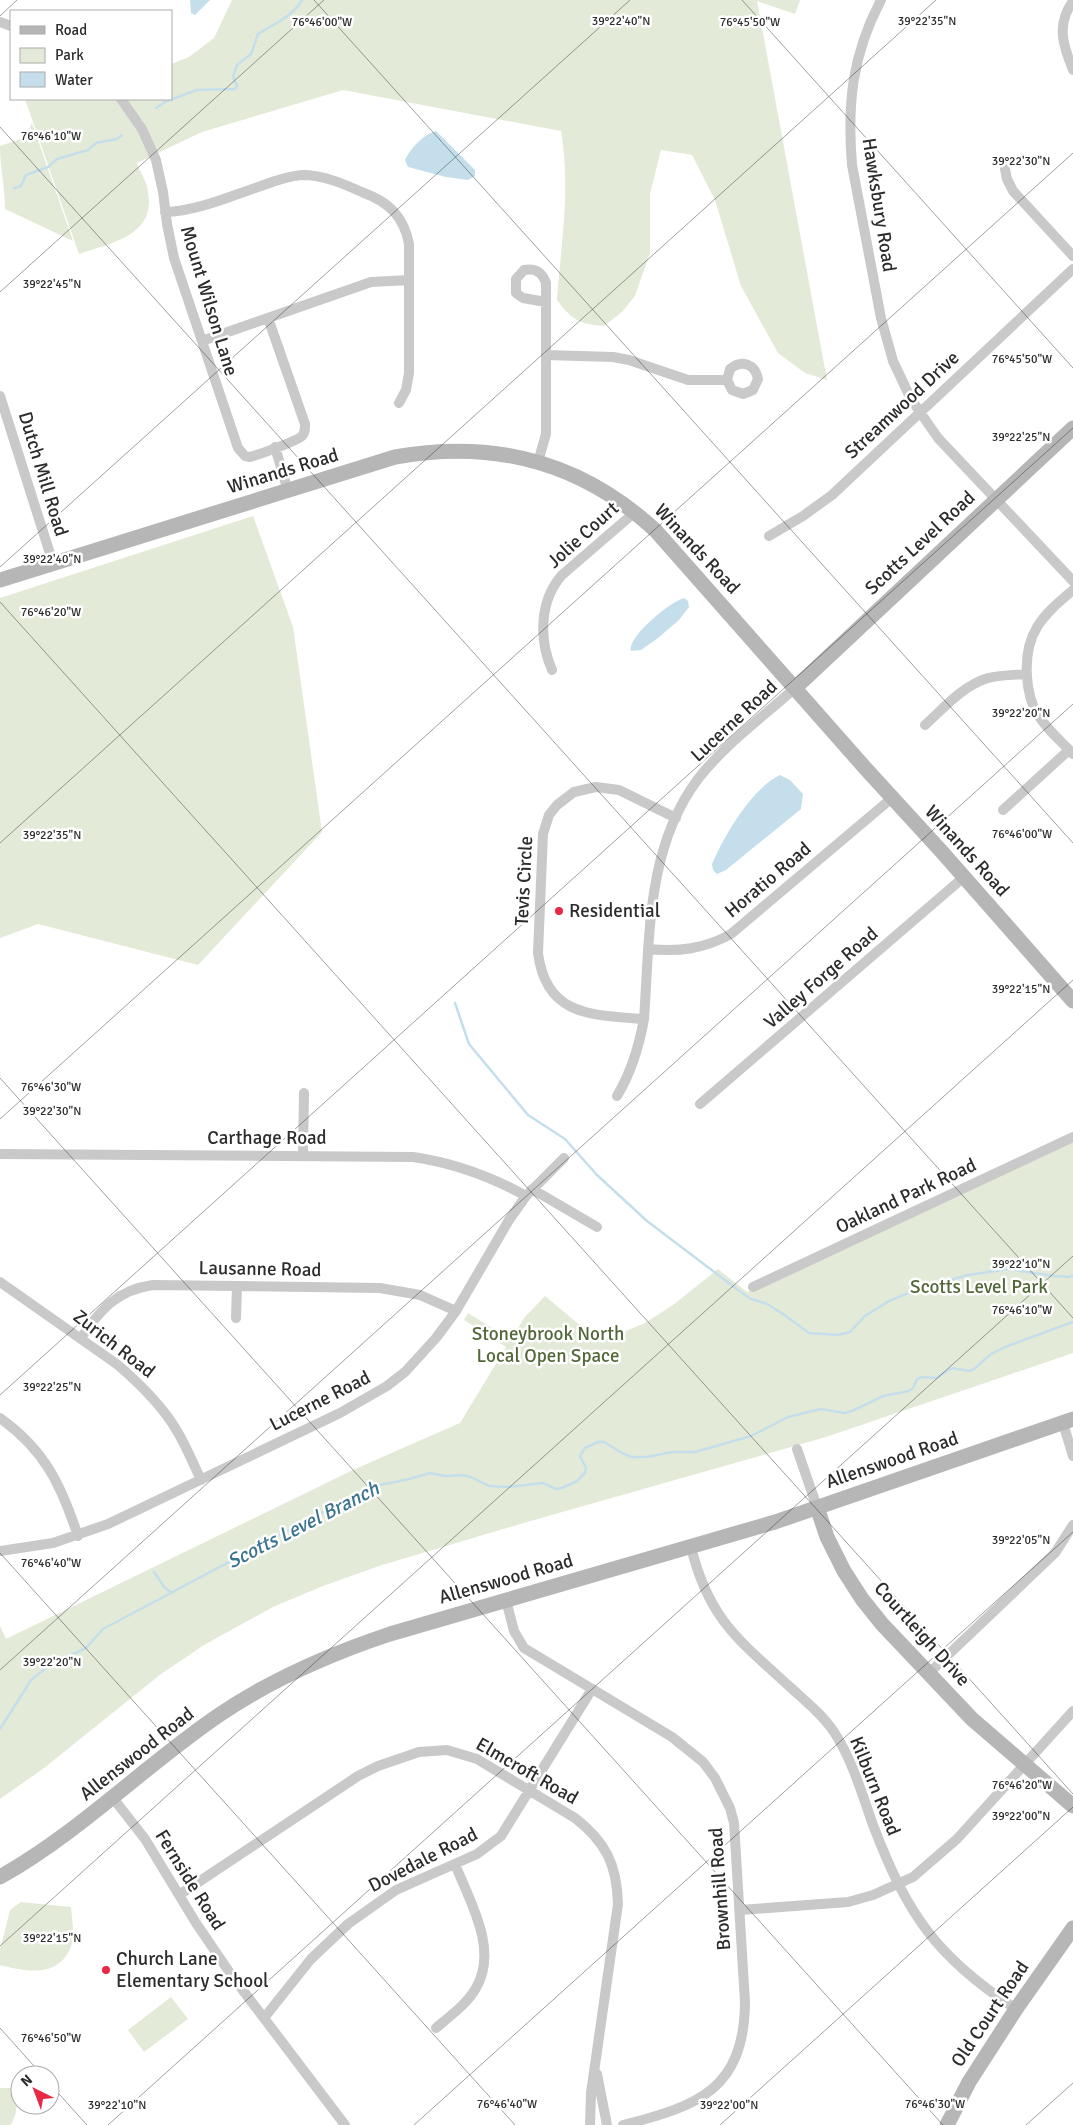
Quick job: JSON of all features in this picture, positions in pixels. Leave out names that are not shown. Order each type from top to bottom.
[{"type":"street","name":"Hawksbury Road","points":[[881,0],[865,35],[852,82],[850,136],[852,165],[886,341],[903,384],[919,413],[938,438],[1073,581]]},
{"type":"street","points":[[1073,1],[1066,13],[1062,36],[1073,70]]},
{"type":"street","name":"Mount Wilson Lane","points":[[122,100],[142,129],[156,160],[174,258],[241,453],[245,456],[253,456],[275,447]]},
{"type":"street","points":[[1005,169],[1007,179],[1013,191],[1073,256]]},
{"type":"street","points":[[165,212],[195,208],[293,176],[316,176],[330,179],[382,200],[396,212],[408,234],[409,373],[406,390],[399,403]]},
{"type":"street","name":"Streamwood Drive","points":[[769,536],[803,516],[832,495],[1073,269]]},
{"type":"street","points":[[202,341],[371,282],[409,280]]},
{"type":"street","points":[[538,462],[546,434],[546,302]]},
{"type":"street","points":[[268,318],[305,424],[304,434],[300,438],[275,447],[288,490]]},
{"type":"street","points":[[546,355],[613,357],[629,360],[688,380],[727,380]]},
{"type":"street","name":"Dutch Mill Road","points":[[0,396],[53,563]]},
{"type":"street","name":"Scotts Level Road","points":[[795,688],[1073,428]]},
{"type":"street","name":"Winands Road","points":[[0,580],[396,457],[436,451],[480,451],[504,454],[552,466],[594,484],[634,512],[667,541],[1073,1001]]},
{"type":"street","name":"Jolie Court","points":[[552,670],[547,658],[544,639],[547,596],[553,585],[562,575],[634,512]]},
{"type":"street","points":[[1003,810],[1071,752],[1037,714],[1028,690],[1027,674],[1029,644],[1034,631],[1052,608],[1073,590]]},
{"type":"street","points":[[925,725],[962,691],[974,684],[988,678],[1027,674]]},
{"type":"street","name":"Lucerne Road","points":[[617,1096],[634,1063],[644,1019],[654,882],[664,846],[676,818],[687,795],[709,766],[795,688]]},
{"type":"street","name":"Tevis Circle","points":[[644,1019],[592,1015],[580,1012],[564,1003],[544,976],[538,953],[543,834],[549,815],[565,798],[585,788],[596,787],[619,790],[676,818]]},
{"type":"street","name":"Horatio Road","points":[[649,948],[686,950],[717,942],[731,934],[892,798]]},
{"type":"street","name":"Valley Forge Road","points":[[700,1104],[964,877]]},
{"type":"street","points":[[303,1156],[304,1093]]},
{"type":"street","name":"Oakland Park Road","points":[[753,1287],[1073,1137]]},
{"type":"street","name":"Carthage Road","points":[[0,1154],[386,1155],[436,1160],[481,1174],[529,1193],[596,1227]]},
{"type":"street","name":"Lucerne Road","points":[[0,1551],[35,1547],[78,1536],[108,1524],[340,1413],[387,1386],[419,1357],[456,1312],[509,1220],[529,1193],[564,1158]]},
{"type":"street","name":"Zurich Road","points":[[0,1282],[118,1364],[158,1405],[177,1431],[200,1480]]},
{"type":"street","name":"Lausanne Road","points":[[81,1338],[96,1315],[116,1298],[139,1287],[153,1285],[380,1288],[420,1295],[456,1312]]},
{"type":"street","points":[[236,1318],[237,1286]]},
{"type":"street","points":[[0,1418],[23,1435],[49,1465],[65,1496],[78,1536]]},
{"type":"street","points":[[1068,1421],[1073,1456]]},
{"type":"street","name":"Allenswood Road","points":[[0,1877],[53,1843],[219,1715],[285,1676],[352,1646],[691,1547],[817,1507],[1068,1421]]},
{"type":"street","name":"Courtleigh Drive","points":[[797,1449],[827,1537],[844,1571],[862,1599],[882,1624],[928,1674],[995,1741],[1073,1806]]},
{"type":"street","points":[[928,1674],[1055,1553],[1073,1525]]},
{"type":"street","name":"Kilburn Road","points":[[691,1547],[698,1574],[705,1591],[727,1626],[742,1644],[808,1704],[833,1730],[852,1767],[890,1868],[926,1931],[944,1952],[983,1988],[1016,2009]]},
{"type":"street","name":"Brownhill Road","points":[[506,1600],[514,1631],[524,1648],[672,1737],[703,1762],[715,1778],[730,1808],[734,1823],[745,2022],[739,2050],[732,2064],[710,2091],[697,2101],[666,2114],[623,2125]]},
{"type":"street","name":"Dovedale Road","points":[[264,2018],[311,1959],[348,1924],[396,1890],[477,1854],[501,1836],[530,1792],[592,1688]]},
{"type":"street","points":[[740,1910],[848,1902],[898,1885],[925,1868],[943,1853],[1073,1711]]},
{"type":"street","name":"Elmcroft Road","points":[[179,1895],[358,1776],[412,1754],[432,1750],[447,1750],[477,1759],[586,1827],[603,1846],[614,1868],[618,1904],[591,2093],[590,2125]]},
{"type":"street","name":"Fernside Road","points":[[113,1798],[145,1839],[213,1949],[345,2125]]},
{"type":"street","points":[[436,2028],[476,1990],[484,1968],[483,1942],[480,1928],[455,1864]]},
{"type":"street","name":"Old Court Road","points":[[947,2125],[969,2082],[1016,2009],[1073,1928]]},
{"type":"street","name":"Elmcroft Road","points":[[596,2065],[607,2125]]},
{"type":"green space","points":[[232,0],[800,0],[795,14],[757,1],[827,380],[805,373],[778,353],[741,286],[715,200],[692,155],[661,150],[650,194],[650,253],[635,296],[622,312],[604,326],[588,324],[577,320],[557,300],[565,195],[564,153],[561,131],[343,90],[202,132],[137,163],[148,192],[149,207],[145,219],[138,228],[117,241],[79,254],[25,100],[172,100],[172,64],[189,57],[214,38]]},
{"type":"green space","points":[[32,123],[73,241],[5,209],[0,146],[26,137]]},
{"type":"green space","points":[[253,516],[293,627],[322,832],[198,965],[38,924],[0,938],[0,598]]},
{"type":"green space","name":"Scotts Level Park","points":[[1073,1139],[1073,1353],[826,1437],[527,1522],[379,1566],[323,1586],[273,1607],[204,1645],[161,1674],[44,1768],[0,1799],[0,1626],[6,1639],[355,1469],[460,1423],[506,1347],[464,1320],[468,1313],[511,1340],[524,1318],[545,1296],[600,1342],[645,1323],[673,1305],[718,1269],[747,1292]]},
{"type":"green space","points":[[21,1902],[71,1907],[73,1932],[71,1946],[66,1956],[51,1968],[31,1971],[0,1965],[0,1950],[10,1910]]},
{"type":"green space","points":[[171,1997],[188,2019],[144,2052],[128,2030]]},
{"type":"green space","points":[[0,2088],[10,2088],[10,2115],[15,2115],[11,2125],[0,2125]]},
{"type":"water","points":[[190,0],[210,0],[195,15],[191,13]]},
{"type":"water","points":[[436,131],[475,170],[475,176],[468,180],[446,177],[408,167],[405,160],[410,151],[418,142]]},
{"type":"water","points":[[684,598],[688,601],[689,607],[679,620],[641,650],[631,651],[636,637],[651,620],[660,612]]},
{"type":"water","points":[[780,775],[790,780],[803,794],[801,809],[726,870],[717,874],[713,870],[712,864],[731,827],[759,790]]},
{"type":"waterway","points":[[172,99],[197,90],[235,89],[237,86],[233,77],[237,65],[251,54],[258,34],[288,16],[302,0]]},
{"type":"waterway","points":[[156,108],[170,100]]},
{"type":"waterway","points":[[14,188],[21,186],[26,175],[48,167],[57,159],[88,150],[96,143],[117,139],[122,135]]},
{"type":"waterway","points":[[455,1003],[469,1044],[528,1115],[565,1139],[597,1175],[647,1221],[751,1299],[767,1304],[809,1333],[838,1335],[850,1332],[865,1316],[889,1301],[921,1288],[968,1275],[1009,1269],[1053,1276],[1069,1277],[1073,1275]]},
{"type":"waterway","name":"Scotts Level Branch","points":[[0,1729],[31,1680],[51,1664],[86,1648],[103,1629],[370,1487],[430,1473],[445,1476],[461,1475],[471,1477],[489,1486],[508,1487],[543,1483],[556,1489],[562,1488],[577,1481],[585,1473],[586,1468],[580,1456],[585,1448],[598,1442],[604,1442],[632,1457],[647,1457],[672,1452],[695,1452],[751,1436],[788,1417],[821,1409],[844,1413],[852,1411],[883,1396],[909,1391],[913,1388],[917,1379],[923,1377],[936,1378],[952,1368],[969,1371],[991,1354],[1005,1347],[1073,1322]]},
{"type":"waterway","points":[[154,1572],[164,1587],[172,1593]]},
{"type":"place","name":"Residential","points":[[559,911]]},
{"type":"place","name":"Church Lane Elementary School","points":[[106,1970]]},
{"type":"park label","name":"Stoneybrook North Local Open Space","points":[[548,1345]]}]
